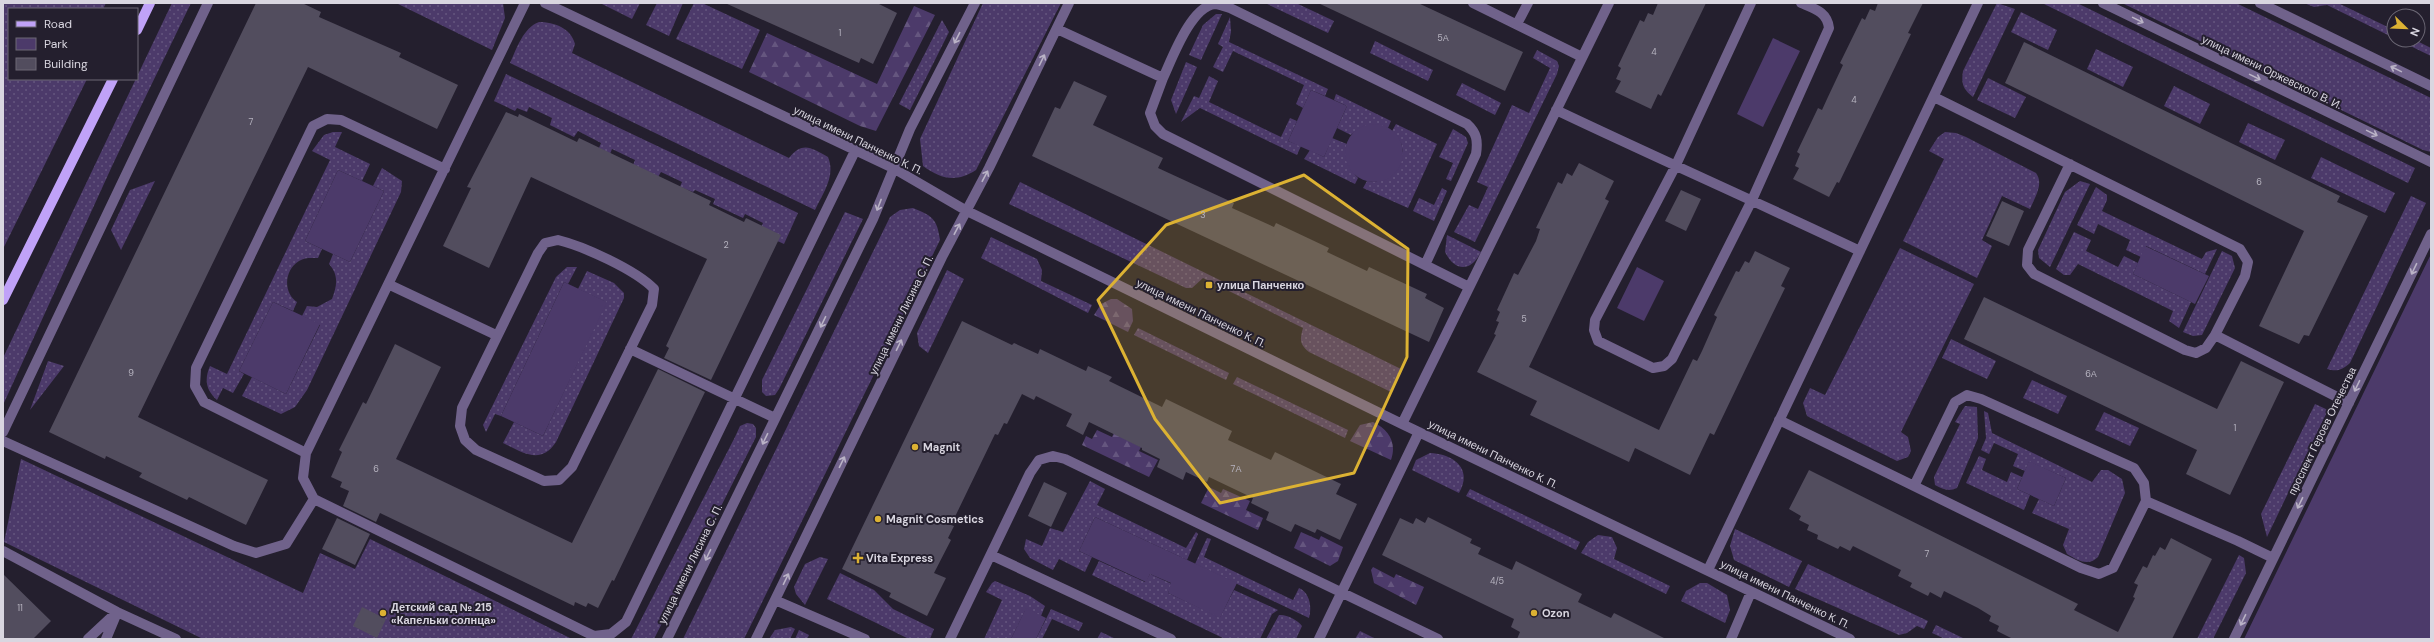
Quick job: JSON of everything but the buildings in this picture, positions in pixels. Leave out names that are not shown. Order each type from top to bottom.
[{"type":"main road","points":[[138,28],[150,3]]},
{"type":"main road","points":[[3,300],[113,80]]},
{"type":"street","points":[[3,432],[208,3]]},
{"type":"street","points":[[525,3],[390,285],[306,453],[303,478],[314,499],[594,636],[611,634],[626,622],[855,151]]},
{"type":"street","name":"улица имени Панченко К. П.","points":[[545,3],[893,168],[967,211],[1402,424],[1850,639]]},
{"type":"street","name":"улица имени Лисина С. П.","points":[[667,639],[873,219],[910,129],[975,3]]},
{"type":"street","name":"улица имени Лисина С. П.","points":[[756,639],[1070,3]]},
{"type":"street","points":[[1474,3],[1582,57]]},
{"type":"street","points":[[1517,24],[1528,3]]},
{"type":"street","points":[[1402,424],[1608,3]]},
{"type":"street","points":[[1751,3],[1675,167],[1595,320],[1594,330],[1598,341],[1654,368],[1664,366],[1672,359],[1752,200],[1829,28],[1828,19],[1823,13],[1801,3]]},
{"type":"street","points":[[1708,570],[1978,3]]},
{"type":"street","name":"улица имени Оржевского В. И.","points":[[2103,3],[2431,162]]},
{"type":"street","points":[[2260,3],[2277,7],[2431,86]]},
{"type":"street","points":[[1425,265],[1476,154],[1478,142],[1475,130],[1467,124],[1230,8],[1214,4],[1202,10],[1192,21],[1163,78],[1150,112],[1155,126],[1163,134],[1425,265],[1469,287]]},
{"type":"street","points":[[1057,29],[1163,78]]},
{"type":"street","points":[[1934,97],[2070,164],[2240,249],[2248,262],[2245,276],[2215,335],[2206,348],[2196,353],[2185,350],[2034,274],[2027,265],[2028,250],[2070,164]]},
{"type":"street","points":[[1556,110],[1675,167],[1752,200],[1860,251]]},
{"type":"street","points":[[306,453],[204,402],[195,386],[196,368],[313,126],[327,119],[341,120],[445,169]]},
{"type":"street","name":"проспект Героев Отечества","points":[[2234,639],[2431,234]]},
{"type":"street","points":[[558,240],[572,243],[644,278],[654,289],[652,305],[630,349],[572,467],[559,480],[544,481],[476,450],[465,440],[460,426],[462,408],[496,335],[538,253],[546,244],[558,240]]},
{"type":"street","points":[[390,285],[496,335]]},
{"type":"street","points":[[2215,335],[2349,403]]},
{"type":"street","points":[[630,349],[776,418]]},
{"type":"street","points":[[1779,420],[2081,568],[2099,574],[2113,568],[2146,501],[2144,483],[2134,468],[1982,399],[1967,395],[1955,402],[1914,486]]},
{"type":"street","points":[[1319,639],[1419,432]]},
{"type":"street","points":[[3,441],[234,546],[256,553],[286,544],[314,499]]},
{"type":"street","points":[[950,639],[1030,473],[1038,460],[1053,456],[1065,459],[1342,591],[1438,639]]},
{"type":"street","points":[[2146,501],[2273,558]]},
{"type":"street","points":[[3,551],[117,612],[176,639]]},
{"type":"street","points":[[991,555],[1171,639]]},
{"type":"street","points":[[1731,639],[1751,592]]},
{"type":"street","points":[[776,600],[865,639]]},
{"type":"street","points":[[88,639],[117,612]]},
{"type":"street","points":[[106,639],[117,612]]},
{"type":"highlighted area","points":[[1304,175],[1408,249],[1407,357],[1354,473],[1220,503],[1155,419],[1098,300],[1166,225]]},
{"type":"green space","points":[[3,3],[106,3],[104,8],[8,8],[8,80],[87,80],[3,249]]},
{"type":"green space","points":[[172,3],[191,3],[113,164],[3,405],[3,358],[135,80],[138,80],[138,74]]},
{"type":"green space","points":[[396,3],[503,3],[505,18],[492,50]]},
{"type":"green space","points":[[600,3],[640,3],[632,19]]},
{"type":"green space","points":[[657,3],[683,3],[669,36],[646,25]]},
{"type":"green space","points":[[694,3],[702,3],[760,30],[742,69],[676,39]]},
{"type":"green space","points":[[983,3],[1061,3],[976,170],[962,177],[949,178],[936,174],[923,166],[920,139]]},
{"type":"green space","points":[[1265,3],[1296,3],[1334,21],[1328,33]]},
{"type":"green space","points":[[1997,3],[2015,9],[1973,97],[1964,86],[1962,79],[1963,71]]},
{"type":"green space","points":[[2042,3],[2077,3],[2415,168],[2408,183]]},
{"type":"green space","points":[[2122,3],[2236,3],[2431,98],[2431,152],[2423,150]]},
{"type":"green space","points":[[2304,3],[2338,3],[2386,26],[2386,34],[2327,5],[2314,7]]},
{"type":"green space","points":[[914,6],[935,15],[876,131],[860,126],[749,72],[767,33],[877,84]]},
{"type":"green space","points":[[2021,12],[2057,30],[2048,50],[2011,32]]},
{"type":"green space","points":[[1216,14],[1222,14],[1201,60],[1189,55],[1203,25]]},
{"type":"green space","points":[[1230,17],[1231,32],[1229,42],[1328,89],[1325,96],[1311,90],[1303,108],[1296,104],[1304,85],[1233,51],[1223,72],[1213,67],[1223,47],[1218,44]]},
{"type":"green space","points":[[942,20],[949,32],[910,110],[899,104]]},
{"type":"green space","points":[[539,22],[550,23],[566,30],[573,38],[575,44],[572,53],[789,158],[799,149],[803,148],[812,149],[828,157],[830,164],[830,178],[815,210],[510,63],[525,34],[533,25]]},
{"type":"green space","points":[[1773,38],[1800,51],[1763,127],[1737,114]]},
{"type":"green space","points":[[1375,41],[1433,70],[1428,81],[1370,53]]},
{"type":"green space","points":[[2426,46],[2431,48],[2431,56],[2414,48],[2426,48]]},
{"type":"green space","points":[[2096,49],[2133,67],[2123,87],[2087,69]]},
{"type":"green space","points":[[1537,50],[1557,61],[1559,66],[1557,74],[1475,242],[1454,232],[1469,205],[1478,209],[1488,187],[1477,182],[1512,105],[1529,113],[1550,68],[1533,58]]},
{"type":"green space","points":[[1186,62],[1197,67],[1176,114],[1171,100]]},
{"type":"green space","points":[[506,74],[798,213],[784,244],[769,237],[761,227],[763,223],[745,214],[743,218],[713,204],[715,199],[695,190],[693,192],[680,187],[682,182],[661,172],[658,177],[633,165],[635,160],[612,149],[610,154],[599,148],[601,143],[578,131],[574,137],[550,125],[552,118],[529,107],[527,112],[517,108],[515,111],[494,101]]},
{"type":"green space","points":[[1209,76],[1218,81],[1209,102],[1281,137],[1290,118],[1297,121],[1288,141],[1301,146],[1297,155],[1200,108],[1181,122],[1194,96],[1199,98]]},
{"type":"green space","points":[[1988,78],[2026,97],[2015,118],[1977,100]]},
{"type":"green space","points":[[1462,83],[1501,103],[1495,115],[1456,95]]},
{"type":"green space","points":[[2174,86],[2210,104],[2200,124],[2164,106]]},
{"type":"green space","points":[[1311,90],[1347,106],[1324,157],[1288,141]]},
{"type":"green space","points":[[1336,94],[1391,121],[1388,128],[1373,126],[1359,130],[1351,135],[1337,128],[1347,106],[1334,100]]},
{"type":"green space","points":[[2248,123],[2285,140],[2275,160],[2239,142]]},
{"type":"green space","points":[[1374,124],[1390,129],[1398,137],[1403,153],[1398,169],[1390,177],[1374,182],[1358,177],[1350,169],[1345,153],[1350,137],[1358,129]]},
{"type":"green space","points":[[1396,124],[1437,144],[1408,208],[1363,188],[1367,181],[1376,182],[1403,152],[1401,143],[1392,131]]},
{"type":"green space","points":[[1453,129],[1466,137],[1468,143],[1451,181],[1446,179],[1453,163],[1439,157]]},
{"type":"green space","points":[[333,132],[342,132],[335,147],[370,164],[362,181],[338,170],[305,241],[322,249],[318,258],[306,258],[299,261],[290,270],[288,276],[287,282],[289,293],[297,302],[293,311],[273,302],[239,371],[244,374],[233,393],[223,388],[217,400],[208,389],[207,376],[210,366],[227,374],[330,160],[312,151],[324,135]]},
{"type":"green space","points":[[1945,132],[1956,133],[1966,137],[2036,173],[2038,177],[2038,191],[2030,209],[2002,196],[1982,240],[1992,246],[1977,278],[1903,241],[1944,159],[1929,151],[1938,137]]},
{"type":"green space","points":[[1332,138],[1347,144],[1348,162],[1352,171],[1358,178],[1355,184],[1304,159],[1310,150],[1324,157]]},
{"type":"green space","points":[[2321,157],[2395,193],[2385,213],[2311,178]]},
{"type":"green space","points":[[382,168],[402,181],[401,192],[307,390],[295,407],[281,414],[242,396],[252,377],[286,394],[320,325],[302,316],[307,306],[317,307],[332,299],[335,290],[336,276],[329,264],[333,254],[350,262],[384,191],[373,186]]},
{"type":"green space","points":[[338,170],[384,191],[350,262],[305,241]]},
{"type":"green space","points":[[155,181],[121,250],[111,230],[130,190]]},
{"type":"green space","points":[[2080,181],[2090,184],[2050,267],[2039,258],[2038,250],[2065,192]]},
{"type":"green space","points":[[1020,182],[1401,369],[1391,392],[1309,352],[1303,346],[1301,341],[1303,328],[1203,278],[1192,288],[1186,288],[1009,204]]},
{"type":"green space","points":[[2096,187],[2107,195],[2107,200],[2102,211],[2202,259],[2206,252],[2217,249],[2205,274],[2146,246],[2141,257],[2126,250],[2130,240],[2098,224],[2094,234],[2077,225]]},
{"type":"green space","points":[[1442,188],[1447,191],[1434,221],[1413,211],[1419,198],[1434,205]]},
{"type":"green space","points":[[2411,196],[2426,203],[2350,363],[2339,370],[2327,369]]},
{"type":"green space","points":[[913,208],[925,213],[935,222],[940,240],[744,639],[683,639],[890,217],[900,210]]},
{"type":"green space","points":[[845,212],[863,219],[779,389],[775,395],[766,396],[762,392],[762,380]]},
{"type":"green space","points":[[2074,232],[2091,240],[2086,251],[2118,267],[2124,256],[2138,263],[2133,274],[2191,302],[2179,328],[2169,321],[2173,311],[2078,264],[2070,275],[2064,275],[2056,269]]},
{"type":"green space","points":[[1447,235],[1481,252],[1477,259],[1468,266],[1463,267],[1453,263],[1445,252]]},
{"type":"green space","points":[[991,237],[1037,259],[1042,270],[1041,281],[1092,305],[1088,313],[981,258]]},
{"type":"green space","points":[[2145,246],[2209,276],[2195,304],[2133,274]]},
{"type":"green space","points":[[1900,248],[1974,284],[1901,432],[1908,437],[1911,451],[1908,457],[1897,461],[1807,416],[1803,403],[1810,388],[1825,395]]},
{"type":"green space","points":[[2222,251],[2232,256],[2235,268],[2202,335],[2193,336],[2183,332]]},
{"type":"green space","points":[[2431,254],[2431,639],[2244,639]]},
{"type":"green space","points":[[567,267],[577,267],[568,284],[564,282],[501,416],[495,414],[486,432],[483,425],[556,277]]},
{"type":"green space","points":[[1637,267],[1664,281],[1644,321],[1617,308]]},
{"type":"green space","points":[[947,270],[964,279],[928,353],[919,346],[917,333]]},
{"type":"green space","points":[[587,271],[614,283],[624,293],[624,298],[556,442],[544,453],[531,455],[503,443],[514,422],[543,436],[606,302],[578,289]]},
{"type":"green space","points":[[564,282],[607,302],[543,436],[501,416]]},
{"type":"green space","points":[[1111,299],[1117,299],[1132,309],[1133,321],[1128,332],[1094,315],[1101,304]]},
{"type":"green space","points":[[273,302],[320,324],[286,394],[239,371]]},
{"type":"green space","points":[[1138,328],[1229,373],[1226,380],[1134,335]]},
{"type":"green space","points":[[1951,339],[1996,361],[1987,379],[1942,358]]},
{"type":"green space","points":[[48,361],[64,366],[30,410]]},
{"type":"green space","points":[[1237,377],[1348,430],[1345,438],[1233,384]]},
{"type":"green space","points":[[2032,380],[2067,396],[2058,414],[2023,398]]},
{"type":"green space","points":[[2315,404],[2328,410],[2267,537],[2261,514]]},
{"type":"green space","points":[[1965,406],[1977,407],[1978,438],[1957,488],[1946,490],[1935,485],[1934,477],[1960,424],[1955,422]]},
{"type":"green space","points":[[1984,411],[1988,413],[1992,433],[2092,482],[2101,470],[2108,470],[2122,479],[2125,493],[2098,557],[2090,562],[2082,562],[2067,554],[2063,545],[2069,529],[2032,513],[2039,499],[2054,506],[2066,478],[2029,462],[2025,471],[2013,466],[2018,454],[1994,443],[1989,454],[1981,450],[1986,438]]},
{"type":"green space","points":[[2104,412],[2139,428],[2130,446],[2095,430]]},
{"type":"green space","points":[[1373,422],[1379,425],[1390,437],[1393,448],[1391,460],[1350,441],[1360,425]]},
{"type":"green space","points":[[747,423],[753,424],[756,428],[756,437],[654,639],[631,639],[740,426]]},
{"type":"green space","points":[[1097,430],[1112,437],[1114,433],[1141,447],[1139,451],[1158,460],[1149,477],[1082,445],[1086,436],[1092,439]]},
{"type":"green space","points":[[1430,453],[1447,456],[1459,464],[1464,477],[1459,493],[1412,470],[1416,460]]},
{"type":"green space","points":[[1979,456],[1986,459],[1982,470],[2007,482],[2011,472],[2022,477],[2017,489],[2030,495],[2024,510],[1966,483]]},
{"type":"green space","points":[[21,459],[303,593],[320,553],[355,569],[370,539],[572,639],[203,639],[4,542]]},
{"type":"green space","points":[[2029,461],[2066,478],[2054,506],[2017,489]]},
{"type":"green space","points":[[1090,481],[1105,489],[1097,505],[1186,548],[1196,532],[1198,534],[1187,560],[1095,517],[1079,551],[1092,557],[1085,572],[1059,559],[1053,570],[1030,558],[1024,549],[1026,539],[1042,546],[1050,528],[1063,532]]},
{"type":"green space","points":[[1209,487],[1221,493],[1223,489],[1250,501],[1246,510],[1263,518],[1258,530],[1201,503]]},
{"type":"green space","points":[[1470,489],[1580,542],[1576,550],[1466,496]]},
{"type":"green space","points":[[1095,517],[1237,583],[1220,618],[1168,593],[1171,583],[1150,574],[1146,582],[1079,551]]},
{"type":"green space","points":[[1735,529],[1802,561],[1789,587],[1734,560],[1730,546]]},
{"type":"green space","points":[[1301,532],[1319,540],[1321,536],[1343,547],[1338,561],[1330,566],[1294,548]]},
{"type":"green space","points":[[1598,535],[1612,537],[1617,548],[1614,559],[1670,586],[1666,594],[1581,553],[1588,542]]},
{"type":"green space","points":[[1207,538],[1211,539],[1204,557],[1293,600],[1299,588],[1303,590],[1308,597],[1310,605],[1309,618],[1195,564]]},
{"type":"green space","points":[[2239,555],[2244,558],[2246,573],[2213,639],[2197,639]]},
{"type":"green space","points":[[820,557],[828,559],[805,605],[796,594],[794,587],[805,564]]},
{"type":"green space","points":[[1099,561],[1145,582],[1150,574],[1172,584],[1168,593],[1220,617],[1234,590],[1278,610],[1272,614],[1260,639],[1225,639],[1092,575]]},
{"type":"green space","points":[[1808,564],[1928,621],[1924,629],[1917,626],[1907,633],[1899,635],[1795,589]]},
{"type":"green space","points":[[1373,567],[1394,578],[1396,574],[1424,587],[1416,605],[1374,583],[1371,570]]},
{"type":"green space","points":[[840,573],[874,590],[893,609],[934,629],[930,639],[909,639],[827,599]]},
{"type":"green space","points":[[995,581],[1030,596],[1045,606],[1041,616],[1026,609],[1011,639],[984,639],[1002,600],[986,592]]},
{"type":"green space","points":[[1700,583],[1707,583],[1727,595],[1730,610],[1725,623],[1681,601],[1686,591]]},
{"type":"green space","points":[[1026,608],[1046,618],[1036,639],[1011,639]]},
{"type":"green space","points":[[1051,609],[1083,623],[1079,631],[1052,619],[1042,639],[1036,639]]},
{"type":"green space","points":[[1279,615],[1285,615],[1292,618],[1302,626],[1296,639],[1266,639]]},
{"type":"green space","points":[[1936,625],[1965,639],[1945,639],[1932,633]]},
{"type":"green space","points":[[791,627],[795,629],[790,639],[769,639],[775,630]]},
{"type":"green space","points":[[799,630],[809,635],[807,639],[795,639]]},
{"type":"green space","points":[[1360,631],[1376,639],[1355,639]]},
{"type":"green space","points":[[1101,632],[1116,639],[1097,639]]},
{"type":"place","name":"улица Панченко","points":[[1209,285]]},
{"type":"place","name":"Magnit","points":[[915,447]]},
{"type":"place","name":"Magnit Cosmetics","points":[[878,519]]},
{"type":"place","name":"Vita Express","points":[[858,558]]},
{"type":"place","name":"Детский сад № 215 «Капельки солнца»","points":[[383,613]]},
{"type":"place","name":"Ozon","points":[[1534,613]]}]
